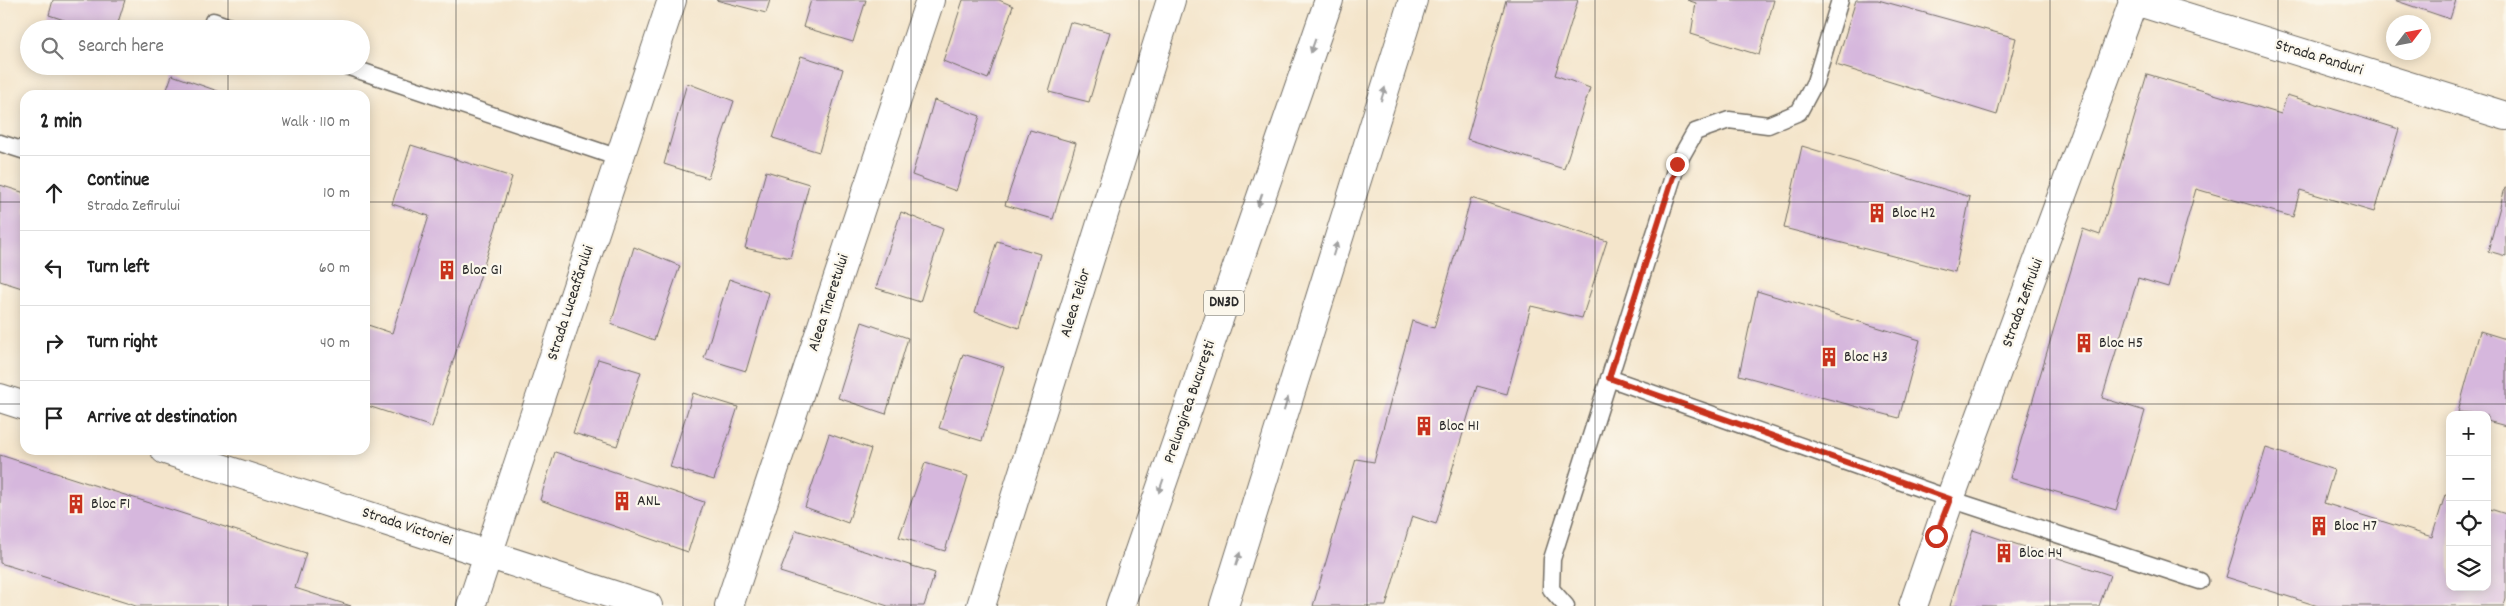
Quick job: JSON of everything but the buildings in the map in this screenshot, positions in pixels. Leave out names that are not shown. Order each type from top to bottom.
[{"type":"street","name":"Strada Luceafărului","points":[[471,606],[672,0]]},
{"type":"street","name":"Aleea Tineretului","points":[[729,606],[930,0]]},
{"type":"street","name":"Aleea Teilor","points":[[981,606],[1171,0]]},
{"type":"street","name":"Prelungirea București","points":[[1120,606],[1329,0]]},
{"type":"street","points":[[1224,606],[1412,0]]},
{"type":"street","name":"Strada Panduri","points":[[2133,0],[2506,116]]},
{"type":"street","name":"Strada Zefirului","points":[[1913,606],[1950,499],[2133,0]]},
{"type":"street","points":[[0,398],[20,404]]},
{"type":"street","name":"Strada Victoriei","points":[[181,455],[648,606]]},
{"type":"lane","points":[[1566,606],[1550,589],[1552,558],[1677,164],[1695,132],[1729,120],[1768,125],[1798,112],[1815,82],[1840,0]]},
{"type":"lane","points":[[370,74],[619,158]]},
{"type":"lane","points":[[0,143],[20,149]]},
{"type":"lane","points":[[1609,378],[1950,499],[2200,581]]},
{"type":"place","name":"Bloc H2","points":[[1877,213]]},
{"type":"place","name":"Bloc G1","points":[[447,270]]},
{"type":"place","name":"Bloc H5","points":[[2084,343]]},
{"type":"place","name":"Bloc H3","points":[[1829,357]]},
{"type":"place","name":"Bloc H1","points":[[1424,426]]},
{"type":"place","name":"ANL","points":[[622,501]]},
{"type":"place","name":"Bloc F1","points":[[76,504]]},
{"type":"place","name":"Bloc H7","points":[[2319,526]]},
{"type":"place","name":"Bloc H4","points":[[2004,553]]},
{"type":"route","points":[[1677,164],[1609,378],[1950,499],[1936,536]]}]
